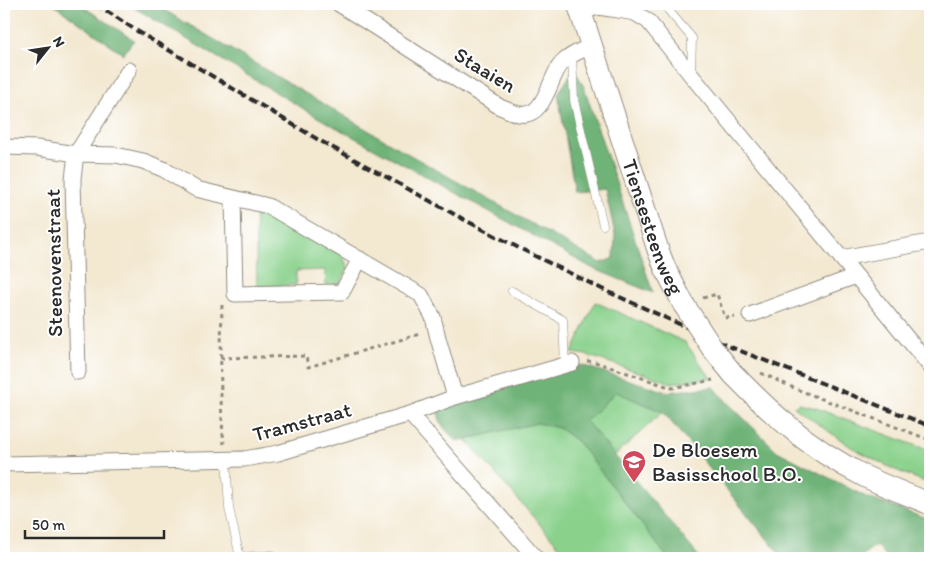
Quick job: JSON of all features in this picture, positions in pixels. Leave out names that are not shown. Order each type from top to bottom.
[{"type":"main road","name":"Tiensesteenweg","points":[[580,8],[658,250],[674,287],[712,348],[732,374],[760,401],[786,425],[812,444],[867,478],[930,504]]},
{"type":"street","name":"Staaien","points":[[339,4],[500,107],[518,114],[528,114],[538,108],[561,64],[592,46]]},
{"type":"street","name":"Tiensesteenweg","points":[[580,8],[598,7],[635,13],[648,21],[930,366]]},
{"type":"street","name":"Steenovenstraat","points":[[78,372],[73,179],[76,154],[129,70]]},
{"type":"street","points":[[4,147],[38,148],[76,154],[116,155],[143,161],[163,169],[196,189],[268,206],[421,295],[433,317],[455,397]]},
{"type":"street","points":[[233,198],[235,294],[342,292],[360,259]]},
{"type":"street","points":[[841,258],[930,242]]},
{"type":"street","points":[[750,315],[856,276]]},
{"type":"street","name":"Tramstraat","points":[[4,464],[244,459],[278,453],[410,414],[455,397],[568,364]]},
{"type":"street","points":[[410,414],[536,558]]},
{"type":"lane","points":[[663,4],[692,38],[691,75]]},
{"type":"lane","points":[[572,56],[574,100],[603,225]]},
{"type":"lane","points":[[512,291],[563,320],[568,364]]},
{"type":"lane","points":[[226,459],[229,508],[240,557],[272,555],[274,558]]},
{"type":"path","points":[[226,459],[221,414],[222,302],[235,294]]},
{"type":"path","points":[[701,299],[717,294],[725,318]]},
{"type":"path","points":[[220,358],[306,356],[308,367],[436,329]]},
{"type":"path","points":[[568,364],[582,360],[595,362],[672,388],[712,381]]},
{"type":"path","points":[[754,371],[930,440]]},
{"type":"green space","points":[[53,4],[79,4],[134,40],[123,54]]},
{"type":"green space","points":[[128,4],[154,4],[405,152],[601,263],[614,258],[615,234],[605,189],[575,192],[558,94],[571,74],[578,76],[584,87],[653,293],[592,268],[319,118]]},
{"type":"green space","points":[[255,211],[267,212],[342,254],[348,268],[340,284],[326,285],[325,270],[296,271],[296,285],[257,286]]},
{"type":"green space","points":[[595,302],[685,342],[711,378],[672,383],[586,355],[572,353]]},
{"type":"green space","points":[[581,365],[667,392],[714,387],[777,451],[868,498],[930,520],[930,558],[887,558],[876,545],[859,558],[783,558],[663,412],[616,392],[586,421],[700,558],[668,558],[578,442],[560,428],[537,423],[457,441],[447,432],[440,421],[438,412],[446,405]]},
{"type":"green space","points":[[616,391],[663,412],[614,456],[586,421]]},
{"type":"green space","points":[[799,404],[816,408],[930,451],[930,484],[893,469],[851,447],[794,407]]},
{"type":"green space","points":[[537,423],[559,428],[578,442],[668,558],[569,558],[466,440]]},
{"type":"railway","points":[[96,4],[137,31],[317,139],[517,247],[602,289],[728,346],[930,426]]},
{"type":"place","name":"De Bloesem Basisschool B.O.","points":[[634,483]]}]
